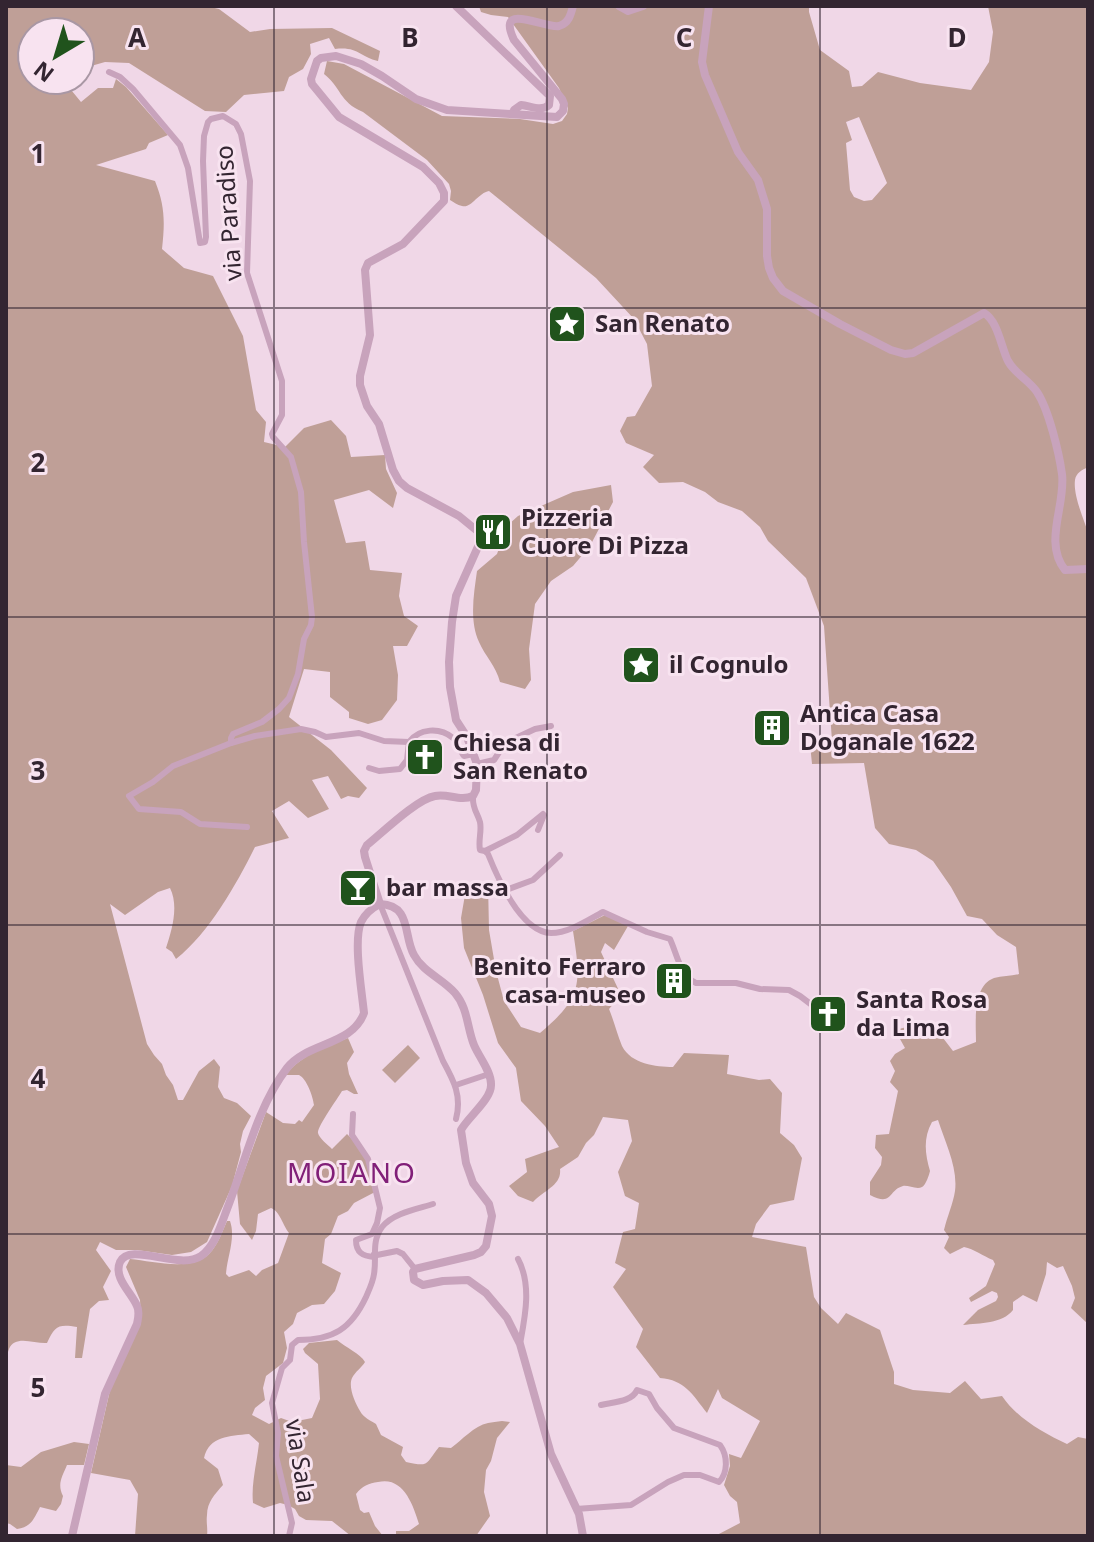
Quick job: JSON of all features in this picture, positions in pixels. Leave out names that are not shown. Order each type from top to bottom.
[{"type":"street","points":[[456,6],[550,96],[546,108],[521,105],[514,110],[514,114]]},
{"type":"street","points":[[573,6],[561,26],[517,17],[512,21],[510,31],[562,99],[563,111],[557,117],[447,110],[416,99],[361,64],[336,56],[317,61],[312,84],[339,117],[423,167],[444,193],[444,201],[403,244],[368,263],[365,270],[370,335],[360,376],[362,394],[377,417],[399,481],[459,516],[481,534],[454,603],[450,687],[456,720],[467,737],[477,764],[472,806],[481,824],[478,845],[480,850],[485,851],[525,921],[541,932],[554,933],[568,930],[603,912],[670,939],[685,975],[691,981],[789,990],[825,1015]]},
{"type":"street","points":[[619,6],[628,11],[643,6]]},
{"type":"street","points":[[709,6],[702,62],[705,75],[738,152],[758,180],[764,197],[767,256],[773,278],[793,298],[899,353],[913,353],[984,313],[991,317],[1009,363],[1039,394],[1058,453],[1063,478],[1056,540],[1061,565],[1065,570],[1088,569]]},
{"type":"street","name":"via Paradiso","points":[[109,72],[128,84],[180,145],[188,168],[200,243],[205,242],[206,237],[204,136],[211,119],[223,116],[236,124],[249,175],[248,276],[282,381],[282,415],[272,434],[291,457],[301,492],[312,617],[289,698],[262,722],[233,734],[231,743]]},
{"type":"street","points":[[477,764],[494,760],[505,743],[535,729],[551,726]]},
{"type":"street","points":[[247,827],[200,824],[181,812],[139,809],[129,796],[173,766],[255,736],[301,729],[331,737],[359,733],[384,741],[409,742]]},
{"type":"street","points":[[369,768],[379,771],[400,769],[407,760],[409,742],[420,732],[433,731],[451,737],[464,756],[473,754]]},
{"type":"street","points":[[456,1119],[459,1097],[456,1085],[443,1061],[380,904],[364,851],[367,845],[420,802],[438,795],[467,799],[473,796]]},
{"type":"street","points":[[485,851],[517,835],[543,814],[544,819],[538,830]]},
{"type":"street","points":[[506,890],[533,880],[560,855]]},
{"type":"street","points":[[72,1536],[105,1394],[139,1314],[118,1269],[121,1259],[135,1253],[173,1261],[194,1260],[211,1245],[267,1100],[288,1066],[298,1057],[345,1035],[361,1022],[364,1013],[359,930],[366,914],[380,904],[388,905],[402,914],[415,958],[461,1001],[474,1045],[492,1083],[490,1091],[461,1130],[466,1163],[473,1183],[489,1204],[492,1216],[486,1246],[474,1255],[415,1269]]},
{"type":"street","points":[[456,1085],[489,1074]]},
{"type":"street","points":[[353,1114],[352,1135],[368,1159],[380,1208],[372,1234],[356,1240],[356,1248],[366,1256],[397,1251],[415,1269]]},
{"type":"street","points":[[374,1256],[374,1243],[383,1225],[433,1204]]},
{"type":"street","name":"via Sala","points":[[289,1536],[291,1518],[276,1456],[278,1433],[272,1396],[282,1368],[290,1360],[294,1343],[327,1338],[352,1322],[358,1314],[374,1277],[374,1256]]},
{"type":"street","points":[[518,1259],[524,1270],[526,1313],[520,1344]]},
{"type":"street","points":[[415,1269],[414,1280],[423,1285],[460,1279],[475,1283],[496,1302],[514,1330],[551,1454],[576,1509],[583,1536]]},
{"type":"street","points":[[576,1509],[631,1505],[684,1475],[700,1475],[719,1482],[725,1470],[725,1455],[720,1445],[674,1428],[649,1394],[637,1390],[630,1399],[601,1405]]},
{"type":"shaded area","points":[[6,6],[206,6],[219,9],[250,32],[332,28],[380,51],[378,61],[354,50],[335,49],[329,38],[310,44],[311,54],[303,69],[289,77],[284,91],[244,95],[226,112],[205,111],[129,63],[96,65],[96,16],[16,16],[16,96],[76,96],[81,102],[88,96],[96,96],[98,88],[113,88],[116,79],[168,135],[149,143],[146,149],[96,165],[155,181],[163,214],[162,249],[184,268],[213,276],[243,336],[256,410],[266,422],[264,442],[285,447],[304,428],[331,420],[346,436],[351,457],[385,455],[386,469],[397,493],[393,508],[369,490],[334,500],[346,543],[365,541],[370,570],[402,573],[399,596],[404,616],[418,626],[407,646],[393,646],[398,675],[397,700],[382,720],[368,724],[349,718],[349,712],[330,697],[330,672],[304,669],[289,717],[331,750],[367,788],[359,798],[348,796],[341,799],[328,776],[312,780],[329,809],[308,818],[289,801],[272,811],[289,838],[255,847],[210,922],[176,959],[166,948],[174,910],[170,888],[158,892],[125,915],[110,904],[147,1044],[162,1064],[178,1100],[183,1100],[199,1071],[214,1059],[220,1067],[218,1087],[224,1098],[237,1103],[251,1116],[243,1131],[232,1186],[207,1242],[191,1252],[172,1255],[116,1250],[100,1242],[96,1250],[111,1271],[103,1287],[109,1300],[99,1301],[90,1309],[82,1358],[75,1358],[77,1327],[65,1326],[55,1330],[47,1343],[26,1341],[12,1344],[6,1363]]},
{"type":"shaded area","points":[[479,6],[809,6],[820,50],[849,71],[852,87],[862,86],[878,72],[920,83],[971,90],[989,62],[993,32],[988,6],[1088,6],[1088,467],[1077,475],[1075,486],[1088,532],[1088,1324],[1071,1308],[1075,1298],[1063,1266],[1057,1268],[1047,1262],[1037,1302],[1023,1295],[1013,1302],[1013,1310],[1003,1318],[963,1325],[978,1310],[996,1301],[997,1293],[992,1291],[971,1302],[969,1298],[986,1286],[995,1264],[993,1260],[968,1248],[950,1254],[944,1248],[949,1237],[944,1230],[954,1196],[955,1173],[938,1120],[932,1122],[927,1134],[926,1152],[930,1171],[923,1186],[903,1186],[883,1199],[870,1195],[870,1182],[881,1165],[882,1157],[875,1148],[876,1135],[889,1134],[898,1091],[890,1082],[895,1071],[890,1061],[905,1048],[895,1030],[930,1021],[953,1051],[976,1042],[977,1006],[982,989],[994,978],[1019,974],[1016,947],[997,935],[982,919],[967,916],[933,861],[916,850],[889,844],[875,828],[864,763],[812,764],[810,744],[832,741],[824,626],[806,578],[742,511],[718,502],[683,482],[659,483],[643,467],[654,455],[626,443],[620,431],[627,417],[635,416],[652,386],[647,344],[634,319],[596,278],[489,191],[465,206],[450,200],[449,184],[427,160],[349,104],[324,74],[327,61],[344,64],[442,116],[520,119],[553,124],[562,121],[568,108],[559,88],[508,17],[481,12]],"holes":[[[859,117],[887,183],[872,200],[854,197],[850,190],[846,143],[852,140],[846,122]]]},
{"type":"shaded area","points":[[611,485],[613,502],[590,546],[573,566],[551,581],[535,604],[529,649],[531,680],[525,689],[500,682],[479,642],[474,625],[477,571],[497,554],[507,526],[518,516],[573,492]]},
{"type":"shaded area","points":[[474,881],[488,883],[489,930],[504,1001],[521,1027],[540,1033],[564,1009],[576,988],[573,931],[605,915],[628,926],[614,950],[605,943],[601,952],[620,993],[609,1009],[626,1052],[644,1063],[666,1067],[673,1067],[684,1053],[729,1055],[727,1074],[770,1079],[782,1093],[780,1133],[794,1145],[802,1158],[794,1200],[770,1205],[756,1224],[752,1237],[806,1247],[814,1297],[821,1308],[838,1324],[846,1313],[880,1330],[894,1372],[894,1384],[913,1390],[950,1393],[965,1381],[981,1399],[1002,1396],[1031,1424],[1067,1444],[1078,1437],[1088,1439],[1088,1536],[705,1536],[717,1535],[740,1523],[737,1502],[724,1485],[730,1466],[729,1454],[741,1458],[760,1421],[722,1398],[718,1389],[707,1413],[682,1385],[660,1378],[636,1347],[643,1329],[613,1287],[626,1269],[615,1263],[623,1232],[635,1229],[639,1203],[625,1196],[618,1172],[632,1141],[628,1120],[603,1117],[578,1157],[560,1169],[555,1183],[533,1202],[518,1196],[509,1186],[527,1172],[525,1159],[559,1147],[545,1126],[521,1101],[516,1068],[498,1043],[464,948],[461,918],[466,889]]},
{"type":"shaded area","points":[[348,1038],[354,1052],[347,1063],[358,1094],[342,1091],[318,1133],[332,1149],[347,1134],[364,1151],[375,1192],[338,1216],[331,1234],[325,1239],[322,1263],[341,1273],[335,1291],[324,1304],[312,1305],[297,1313],[293,1324],[284,1332],[287,1348],[283,1363],[266,1376],[263,1388],[265,1400],[252,1415],[269,1424],[281,1418],[292,1422],[312,1418],[320,1399],[318,1364],[303,1349],[309,1343],[337,1340],[365,1362],[351,1382],[358,1408],[376,1424],[381,1435],[403,1447],[401,1455],[406,1462],[426,1463],[439,1447],[451,1448],[483,1425],[510,1422],[497,1438],[486,1470],[484,1492],[490,1516],[476,1536],[396,1536],[396,1531],[409,1531],[419,1524],[406,1493],[387,1481],[369,1484],[356,1494],[360,1510],[369,1512],[383,1536],[351,1536],[332,1521],[306,1520],[295,1509],[280,1503],[264,1508],[253,1503],[259,1443],[249,1434],[215,1441],[204,1458],[218,1469],[223,1485],[208,1506],[207,1536],[135,1536],[138,1494],[130,1480],[91,1473],[111,1386],[141,1318],[140,1300],[126,1267],[130,1259],[182,1264],[201,1259],[215,1247],[227,1221],[230,1221],[232,1234],[226,1274],[229,1277],[249,1270],[256,1276],[278,1263],[289,1233],[279,1215],[271,1208],[258,1214],[252,1240],[240,1224],[237,1191],[266,1112],[283,1123],[295,1124],[299,1120],[302,1122],[314,1105],[302,1077],[285,1075],[307,1057]]},
{"type":"shaded area","points":[[408,1045],[420,1058],[395,1083],[382,1070]]},
{"type":"shaded area","points":[[74,1442],[89,1444],[84,1465],[67,1465],[60,1484],[63,1496],[56,1511],[40,1507],[32,1522],[22,1528],[17,1529],[6,1523],[6,1465],[21,1467],[41,1452]]},
{"type":"place","name":"San Renato","points":[[567,324]]},
{"type":"place","name":"Pizzeria Cuore Di Pizza","points":[[493,532]]},
{"type":"place","name":"il Cognulo","points":[[641,665]]},
{"type":"place","name":"Antica Casa Doganale 1622","points":[[772,728]]},
{"type":"place","name":"Chiesa di San Renato","points":[[425,757]]},
{"type":"place","name":"bar massa","points":[[358,888]]},
{"type":"place","name":"Benito Ferraro casa-museo","points":[[674,981]]},
{"type":"place","name":"Santa Rosa da Lima","points":[[828,1014]]},
{"type":"district","name":"MOIANO","points":[[352,1173]]}]
